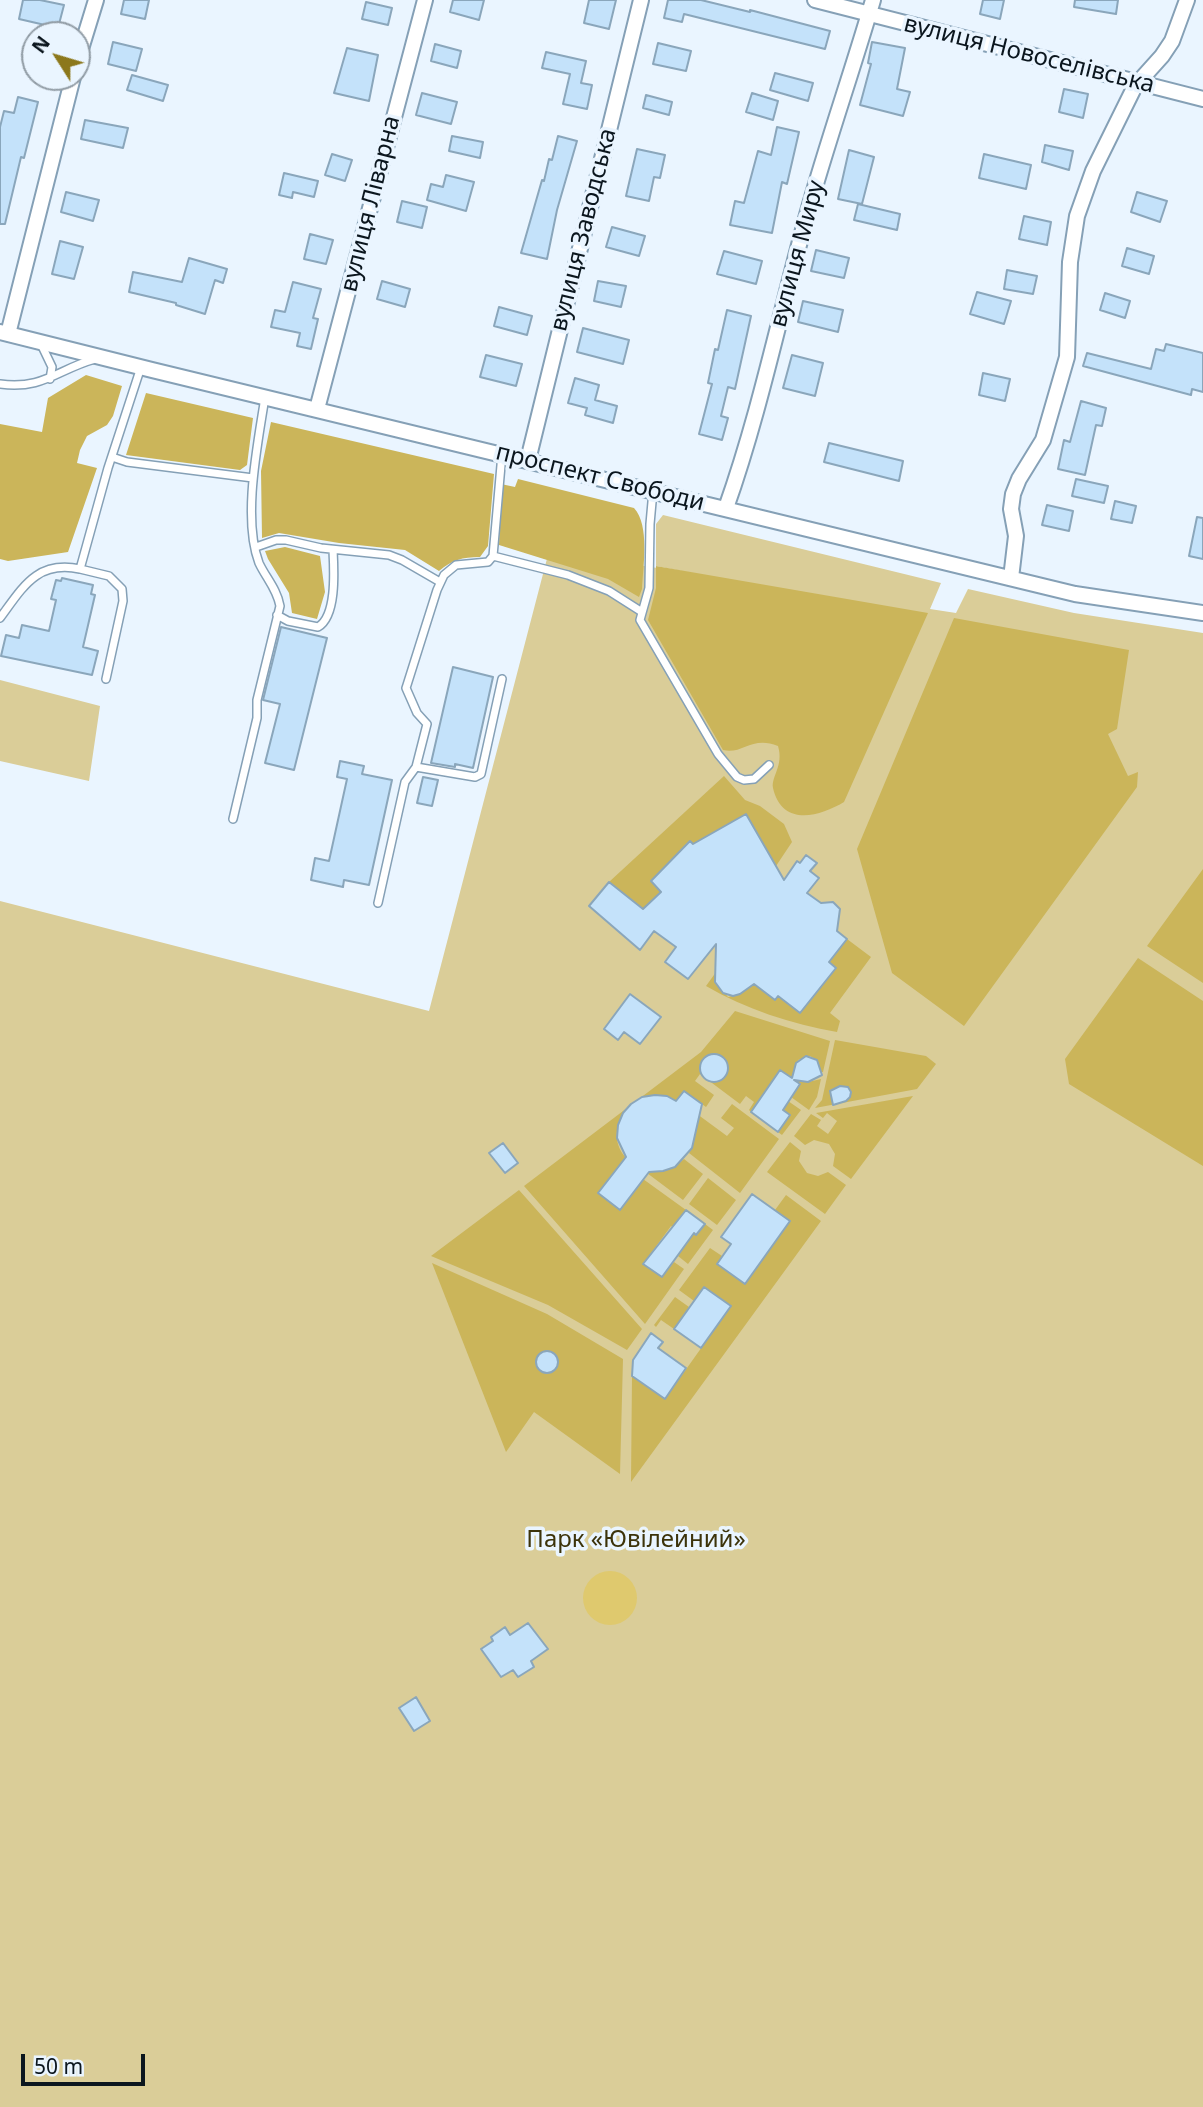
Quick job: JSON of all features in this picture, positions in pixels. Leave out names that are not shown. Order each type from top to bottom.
[{"type":"street","points":[[90,21],[96,0]]},
{"type":"street","name":"вулиця Ліварна","points":[[317,409],[425,0]]},
{"type":"street","name":"вулиця Заводська","points":[[527,460],[641,0]]},
{"type":"street","name":"вулиця Новоселівська","points":[[815,0],[871,7],[1203,99]]},
{"type":"street","points":[[1011,578],[1016,536],[1011,509],[1013,494],[1043,440],[1067,357],[1070,262],[1077,216],[1093,171],[1138,83],[1162,57],[1172,41],[1187,0]]},
{"type":"street","name":"вулиця Миру","points":[[726,508],[757,410],[808,211],[871,7]]},
{"type":"street","points":[[4,333],[69,91]]},
{"type":"street","name":"проспект Свободи","points":[[4,333],[1075,593],[1203,614]]},
{"type":"lane","points":[[39,342],[50,362],[50,379]]},
{"type":"lane","points":[[0,384],[16,386],[50,379],[80,364],[103,358]]},
{"type":"lane","points":[[80,569],[141,368]]},
{"type":"lane","points":[[233,819],[257,718],[257,700],[280,606],[278,594],[259,562],[252,500],[266,396]]},
{"type":"lane","points":[[378,904],[405,782],[416,767],[427,724],[417,713],[406,688],[444,575],[456,565],[488,562],[493,556],[502,453]]},
{"type":"lane","points":[[112,457],[127,462],[253,478]]},
{"type":"lane","points":[[653,491],[649,588],[640,620],[728,767],[744,780],[754,779],[769,765]]},
{"type":"lane","points":[[256,547],[276,540],[286,540],[333,550],[389,555],[402,559],[440,582]]},
{"type":"lane","points":[[277,615],[288,621],[318,628],[323,624],[333,594],[333,550]]},
{"type":"lane","points":[[493,556],[568,575],[609,591],[642,611]]},
{"type":"lane","points":[[0,618],[23,587],[38,573],[64,566],[108,576],[122,589],[123,601],[106,678]]},
{"type":"lane","points":[[416,767],[475,777],[481,774],[502,679]]},
{"type":"green space","name":"Парк «Ювілейний»","points":[[663,515],[941,583],[930,609],[956,613],[968,589],[1074,613],[1203,633],[1203,2107],[0,2107],[0,901],[429,1011],[549,551],[702,575],[656,566],[656,524]]},
{"type":"green space","points":[[0,680],[100,706],[89,781],[0,761]]},
{"type":"shaded area","points":[[86,375],[122,386],[113,416],[107,425],[87,436],[80,450],[77,463],[97,468],[68,552],[8,561],[0,559],[0,424],[42,432],[48,398]]},
{"type":"shaded area","points":[[146,393],[253,418],[247,465],[240,470],[126,455]]},
{"type":"shaded area","points":[[271,422],[494,474],[488,546],[480,557],[458,560],[439,571],[405,550],[279,533],[262,538],[261,471]]},
{"type":"shaded area","points":[[518,479],[634,508],[639,515],[644,535],[642,589],[639,597],[608,579],[499,545],[501,484],[515,487]]},
{"type":"shaded area","points":[[285,547],[320,556],[325,592],[317,619],[292,613],[289,593],[268,559],[265,551]]},
{"type":"shaded area","points":[[656,566],[928,613],[844,802],[824,812],[793,814],[784,809],[773,788],[779,765],[778,746],[761,743],[736,750],[723,750],[648,620],[656,588]]},
{"type":"shaded area","points":[[954,618],[1129,650],[1117,729],[1108,734],[1128,776],[1138,772],[1137,787],[964,1026],[892,973],[857,849]]},
{"type":"shaded area","points":[[724,776],[745,800],[760,806],[784,824],[792,842],[776,866],[746,814],[693,844],[689,841],[651,881],[661,892],[643,909],[609,882]]},
{"type":"shaded area","points":[[1203,869],[1203,983],[1147,946]]},
{"type":"shaded area","points":[[847,939],[871,957],[830,1013],[840,1021],[837,1032],[769,1015],[737,1002],[706,986],[719,968],[715,982],[728,997],[740,994],[752,982],[775,1000],[778,996],[800,1013],[836,968],[829,962]]},
{"type":"shaded area","points":[[1138,958],[1203,1001],[1203,1166],[1069,1084],[1065,1059]]},
{"type":"shaded area","points":[[735,1011],[830,1041],[823,1072],[820,1072],[817,1060],[810,1056],[798,1060],[795,1072],[808,1082],[821,1079],[817,1097],[809,1110],[791,1097],[800,1084],[780,1070],[788,1101],[801,1110],[782,1135],[778,1132],[789,1116],[765,1098],[753,1114],[749,1110],[754,1102],[746,1096],[740,1104],[700,1074],[695,1081],[714,1095],[706,1107],[684,1091],[678,1100],[727,1136],[734,1128],[721,1118],[732,1104],[779,1139],[740,1193],[689,1153],[692,1148],[679,1102],[661,1096],[646,1097],[633,1103],[701,1052]],"holes":[[[716,1054],[724,1058],[728,1066],[726,1075],[714,1081],[703,1075],[701,1067],[707,1056]]]},
{"type":"shaded area","points":[[835,1040],[926,1056],[936,1064],[917,1089],[815,1108],[822,1100]]},
{"type":"shaded area","points":[[913,1096],[851,1179],[833,1166],[835,1154],[829,1144],[814,1140],[805,1145],[794,1136],[811,1114],[821,1120],[817,1126],[828,1134],[837,1121],[827,1113],[823,1118],[816,1113]]},
{"type":"shaded area","points":[[633,1104],[618,1125],[617,1138],[621,1151],[630,1161],[644,1169],[660,1172],[684,1159],[703,1174],[683,1200],[643,1170],[599,1193],[620,1210],[643,1179],[686,1210],[678,1221],[696,1235],[705,1224],[713,1230],[688,1264],[678,1256],[689,1240],[671,1226],[644,1263],[662,1277],[674,1262],[684,1269],[645,1324],[524,1186]]},
{"type":"shaded area","points":[[790,1142],[801,1151],[799,1161],[807,1173],[818,1176],[828,1172],[846,1185],[825,1214],[767,1172]]},
{"type":"shaded area","points":[[708,1178],[736,1200],[717,1225],[689,1204]]},
{"type":"shaded area","points":[[519,1190],[642,1329],[627,1350],[548,1305],[431,1256]]},
{"type":"shaded area","points":[[786,1195],[821,1221],[631,1482],[632,1376],[665,1399],[731,1306],[705,1287],[694,1301],[679,1290],[710,1248],[722,1256],[717,1264],[745,1284],[790,1221],[775,1210]]},
{"type":"shaded area","points":[[432,1263],[547,1314],[623,1359],[620,1474],[534,1412],[506,1452]]},
{"type":"shaded area","points":[[675,1297],[689,1307],[674,1329],[661,1320],[656,1327],[654,1325]]},
{"type":"shaded area","points":[[615,1571],[625,1575],[633,1583],[637,1598],[633,1613],[625,1621],[605,1625],[595,1621],[587,1613],[583,1593],[587,1583],[595,1575]]},
{"type":"building","points":[[23,0],[64,5],[60,21],[19,19]]},
{"type":"building","points":[[124,0],[149,0],[145,19],[121,14]]},
{"type":"building","points":[[453,0],[484,0],[479,20],[450,12]]},
{"type":"building","points":[[589,0],[616,0],[609,29],[584,23]]},
{"type":"building","points":[[668,0],[701,0],[830,31],[825,49],[684,14],[682,22],[664,18]]},
{"type":"building","points":[[983,0],[1004,0],[1000,19],[980,14]]},
{"type":"building","points":[[1075,0],[1118,0],[1116,14],[1074,7]]},
{"type":"building","points":[[366,2],[392,8],[388,25],[362,19]]},
{"type":"building","points":[[113,42],[142,49],[136,71],[108,64]]},
{"type":"building","points":[[872,42],[905,48],[897,89],[910,92],[903,116],[860,105],[871,64],[868,63]]},
{"type":"building","points":[[658,43],[691,51],[686,71],[653,64]]},
{"type":"building","points":[[435,44],[461,51],[457,68],[431,61]]},
{"type":"building","points":[[347,48],[378,55],[369,101],[334,93]]},
{"type":"building","points":[[546,52],[586,61],[581,83],[592,85],[587,109],[563,104],[570,74],[542,68]]},
{"type":"building","points":[[775,73],[813,83],[808,101],[770,90]]},
{"type":"building","points":[[132,75],[168,85],[163,101],[127,90]]},
{"type":"building","points":[[1064,89],[1088,94],[1083,118],[1059,112]]},
{"type":"building","points":[[422,93],[457,102],[451,124],[416,115]]},
{"type":"building","points":[[752,93],[778,101],[773,120],[746,112]]},
{"type":"building","points":[[646,95],[672,102],[669,115],[643,108]]},
{"type":"building","points":[[18,97],[38,102],[5,224],[0,224],[0,127],[4,111],[14,113]]},
{"type":"building","points":[[85,120],[128,128],[123,148],[81,139]]},
{"type":"building","points":[[777,127],[799,132],[787,184],[782,182],[772,233],[730,225],[735,201],[744,203],[758,151],[771,155]]},
{"type":"building","points":[[452,136],[483,142],[480,158],[449,151]]},
{"type":"building","points":[[558,136],[577,141],[557,210],[547,259],[521,253]]},
{"type":"building","points":[[1045,145],[1073,151],[1069,170],[1042,162]]},
{"type":"building","points":[[637,149],[665,155],[660,178],[654,177],[649,201],[626,196]]},
{"type":"building","points":[[849,150],[874,157],[862,204],[838,199]]},
{"type":"building","points":[[332,154],[352,160],[345,181],[325,175]]},
{"type":"building","points":[[984,154],[1031,165],[1026,189],[979,178]]},
{"type":"building","points":[[284,173],[318,181],[314,197],[293,192],[292,198],[279,195]]},
{"type":"building","points":[[446,175],[474,182],[466,211],[427,200],[431,184],[443,187]]},
{"type":"building","points":[[66,192],[99,200],[93,221],[61,212]]},
{"type":"building","points":[[1137,192],[1167,201],[1160,222],[1131,212]]},
{"type":"building","points":[[402,201],[427,207],[422,228],[397,222]]},
{"type":"building","points":[[858,204],[900,214],[897,230],[854,220]]},
{"type":"building","points":[[1024,216],[1051,222],[1047,245],[1019,239]]},
{"type":"building","points":[[612,227],[645,236],[639,256],[606,247]]},
{"type":"building","points":[[310,234],[333,240],[326,264],[304,259]]},
{"type":"building","points":[[60,241],[83,247],[74,279],[52,274]]},
{"type":"building","points":[[1127,248],[1154,256],[1149,274],[1122,266]]},
{"type":"building","points":[[816,250],[849,258],[844,278],[811,271]]},
{"type":"building","points":[[724,251],[762,261],[756,284],[717,274]]},
{"type":"building","points":[[189,258],[227,269],[223,283],[215,280],[205,314],[176,303],[129,292],[133,272],[182,282]]},
{"type":"building","points":[[1007,270],[1037,276],[1033,294],[1004,289]]},
{"type":"building","points":[[382,281],[410,289],[405,307],[377,299]]},
{"type":"building","points":[[598,281],[626,286],[621,307],[594,301]]},
{"type":"building","points":[[293,282],[321,289],[313,318],[318,319],[311,349],[297,346],[300,333],[271,327],[275,310],[285,312]]},
{"type":"building","points":[[977,292],[1011,301],[1004,324],[970,314]]},
{"type":"building","points":[[1105,293],[1130,301],[1125,318],[1100,310]]},
{"type":"building","points":[[803,301],[843,310],[838,332],[798,322]]},
{"type":"building","points":[[499,307],[532,316],[527,335],[494,326]]},
{"type":"building","points":[[727,310],[751,316],[735,389],[728,387],[721,416],[728,418],[722,440],[699,434],[712,384],[708,383],[715,349],[718,350]]},
{"type":"building","points":[[583,328],[629,340],[623,364],[577,352]]},
{"type":"building","points":[[1166,344],[1203,353],[1203,392],[1192,389],[1191,395],[1083,366],[1087,353],[1151,369],[1156,349],[1164,351]]},
{"type":"building","points":[[486,355],[522,364],[516,386],[480,377]]},
{"type":"building","points":[[792,355],[823,363],[815,396],[783,388]]},
{"type":"building","points":[[983,373],[1010,379],[1005,401],[979,395]]},
{"type":"building","points":[[575,378],[599,385],[595,400],[617,406],[613,423],[585,415],[587,408],[568,403]]},
{"type":"building","points":[[1081,401],[1106,408],[1102,426],[1096,425],[1085,475],[1058,469],[1064,440],[1070,442]]},
{"type":"building","points":[[829,443],[903,461],[899,481],[824,462]]},
{"type":"building","points":[[1076,479],[1108,486],[1104,503],[1072,496]]},
{"type":"building","points":[[1115,501],[1136,506],[1132,523],[1111,519]]},
{"type":"building","points":[[1047,505],[1073,511],[1069,531],[1042,525]]},
{"type":"building","points":[[1197,517],[1203,518],[1203,559],[1189,556]]},
{"type":"building","points":[[62,578],[93,585],[91,594],[95,595],[83,647],[98,651],[92,675],[1,656],[6,635],[19,638],[22,625],[49,631],[56,600],[51,599],[56,580],[61,581]]},
{"type":"building","points":[[281,627],[327,638],[294,770],[265,763],[280,704],[263,700]]},
{"type":"building","points":[[453,667],[493,677],[473,768],[431,763]]},
{"type":"building","points":[[340,761],[364,766],[362,774],[392,780],[369,885],[344,880],[343,887],[311,880],[315,858],[329,861],[347,779],[337,777]]},
{"type":"building","points":[[423,777],[438,780],[432,806],[417,803]]},
{"type":"building","points":[[746,814],[784,880],[797,861],[800,863],[806,855],[817,863],[810,871],[819,878],[807,893],[821,903],[833,902],[840,909],[837,931],[847,939],[829,962],[836,968],[800,1013],[778,996],[775,1000],[754,984],[740,994],[733,996],[723,993],[715,982],[716,944],[688,979],[665,962],[676,947],[654,931],[640,950],[589,906],[609,882],[643,909],[661,892],[651,881],[690,841],[693,844]]},
{"type":"building","points":[[630,994],[661,1017],[640,1044],[624,1032],[618,1040],[604,1029]]},
{"type":"building","points":[[714,1054],[724,1058],[728,1068],[724,1078],[714,1082],[704,1078],[700,1068],[704,1058]]},
{"type":"building","points":[[806,1056],[817,1060],[822,1075],[808,1082],[794,1080],[800,1084],[783,1110],[790,1115],[778,1132],[751,1112],[780,1070],[792,1078],[796,1063]]},
{"type":"building","points":[[840,1086],[848,1087],[850,1097],[833,1105],[830,1091]]},
{"type":"building","points":[[684,1091],[702,1104],[692,1148],[675,1167],[649,1172],[620,1210],[598,1193],[626,1157],[617,1138],[623,1113],[642,1097],[667,1096],[676,1101]]},
{"type":"building","points":[[503,1143],[518,1163],[505,1173],[489,1153]]},
{"type":"building","points":[[752,1194],[790,1221],[745,1284],[717,1264],[731,1244],[721,1237]]},
{"type":"building","points":[[686,1210],[705,1224],[696,1235],[694,1233],[662,1277],[643,1264]]},
{"type":"building","points":[[704,1287],[731,1306],[701,1348],[674,1329]]},
{"type":"building","points":[[651,1333],[663,1342],[658,1348],[686,1368],[665,1399],[632,1376],[633,1360]]},
{"type":"building","points":[[547,1351],[557,1358],[558,1362],[551,1372],[547,1373],[537,1366],[536,1362],[543,1352]]},
{"type":"building","points":[[528,1623],[548,1649],[531,1661],[534,1667],[518,1677],[513,1670],[501,1677],[481,1649],[493,1641],[491,1637],[505,1627],[510,1635]]},
{"type":"building","points":[[416,1697],[430,1721],[414,1731],[399,1708]]}]
